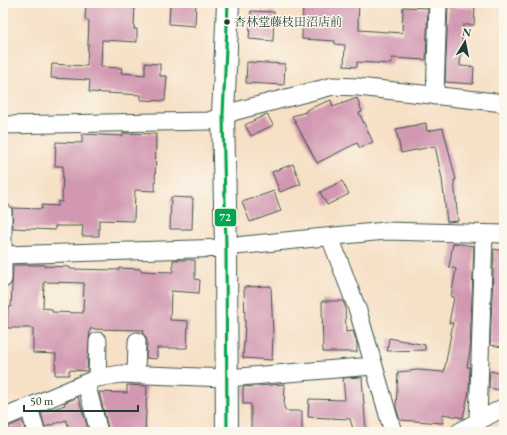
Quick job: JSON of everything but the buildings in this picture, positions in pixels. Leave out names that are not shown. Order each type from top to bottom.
[{"type":"street","points":[[227,432],[226,248],[223,115],[228,3]]},
{"type":"street","points":[[435,96],[438,3]]},
{"type":"street","points":[[3,126],[209,121],[223,115],[333,86],[358,87],[504,103]]},
{"type":"street","points":[[3,212],[3,279]]},
{"type":"street","points":[[4,255],[226,248],[385,231],[504,234]]},
{"type":"street","points":[[478,421],[484,234]]},
{"type":"street","points":[[330,237],[358,311],[393,432]]},
{"type":"street","points":[[98,341],[92,381],[99,432]]},
{"type":"street","points":[[136,375],[137,341]]},
{"type":"street","points":[[3,418],[92,381],[121,374],[226,378],[373,366]]},
{"type":"street","points":[[29,407],[36,432]]},
{"type":"street","points":[[458,432],[504,407]]},
{"type":"transit line","name":"72","points":[[227,432],[226,248],[223,115],[228,3]]},
{"type":"place","name":"杏林堂藤枝田沼店前","points":[[227,22]]}]
